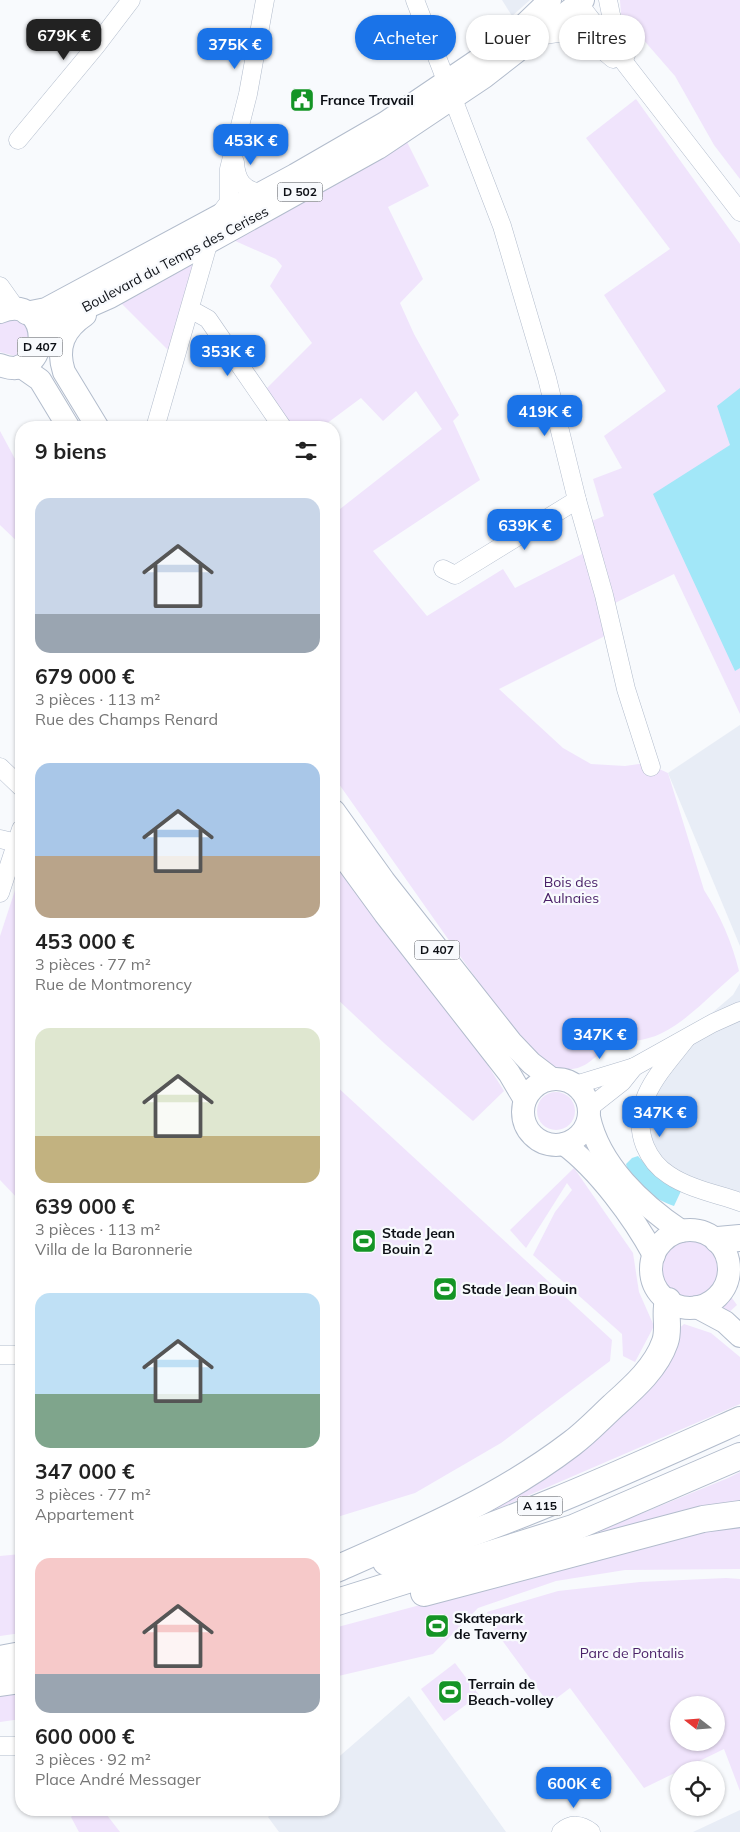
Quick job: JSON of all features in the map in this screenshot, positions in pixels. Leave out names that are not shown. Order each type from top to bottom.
[{"type":"highway","points":[[340,1567],[438,1524],[514,1483],[572,1444],[633,1388],[649,1370],[665,1341],[668,1328],[666,1309],[668,1301]]},
{"type":"highway","name":"A 115","points":[[340,1576],[453,1542],[610,1478],[740,1420]]},
{"type":"highway","name":"A 115","points":[[340,1601],[573,1528],[740,1456]]},
{"type":"highway","points":[[340,1615],[703,1519],[740,1514]]},
{"type":"highway","points":[[0,1659],[15,1656]]},
{"type":"highway","points":[[0,1683],[15,1681]]},
{"type":"main road","name":"Boulevard du Temps des Cerises","points":[[40,342],[58,320],[110,297],[370,152],[451,90],[550,0]]},
{"type":"main road","name":"Boulevard du Temps des Cerises","points":[[549,27],[579,1]]},
{"type":"main road","name":"Boulevard du Temps des Cerises","points":[[14,311],[46,309],[451,90],[500,60]]},
{"type":"main road","points":[[94,421],[64,372],[61,348],[70,325],[110,297]]},
{"type":"main road","name":"D 407","points":[[14,311],[35,320],[48,368],[82,421]]},
{"type":"main road","name":"D 407","points":[[10,366],[32,360],[40,342]]},
{"type":"main road","name":"D 407","points":[[10,366],[29,371],[40,380],[65,421]]},
{"type":"main road","name":"D 407","points":[[340,820],[389,889],[511,1042],[531,1063],[552,1079]]},
{"type":"main road","name":"D 407","points":[[340,852],[385,914],[509,1073],[525,1100]]},
{"type":"main road","points":[[589,1113],[580,1135],[564,1144],[544,1143],[531,1134],[524,1120],[525,1100],[536,1086],[552,1079],[568,1081],[575,1085],[582,1091],[589,1113],[596,1142],[610,1164],[660,1217],[681,1231]]},
{"type":"main road","points":[[564,1144],[582,1158],[643,1233],[654,1254]]},
{"type":"main road","points":[[729,1274],[721,1293],[710,1302],[697,1307],[682,1307],[668,1301],[658,1290],[652,1277],[654,1254],[662,1242],[681,1231],[700,1231],[729,1239],[726,1252],[729,1274],[740,1298]]},
{"type":"main road","points":[[697,1307],[719,1318],[740,1336]]},
{"type":"street","points":[[18,140],[132,0]]},
{"type":"street","points":[[220,214],[229,202],[229,169],[248,94],[265,0]]},
{"type":"street","points":[[415,0],[502,226],[547,378],[577,500],[604,594],[626,689],[651,767]]},
{"type":"street","points":[[608,0],[620,42],[639,83]]},
{"type":"street","points":[[579,1],[639,83],[740,212]]},
{"type":"street","points":[[549,35],[562,32],[581,35],[603,51],[639,83]]},
{"type":"street","points":[[235,146],[236,172],[240,182],[253,192],[262,193]]},
{"type":"street","points":[[157,421],[209,241]]},
{"type":"street","name":"D 407","points":[[0,286],[14,311]]},
{"type":"street","points":[[190,309],[208,320],[278,421]]},
{"type":"street","points":[[449,572],[577,500]]},
{"type":"street","points":[[0,767],[15,781]]},
{"type":"street","points":[[0,893],[13,837]]},
{"type":"street","points":[[713,1023],[740,998]]},
{"type":"street","points":[[575,1085],[634,1066],[713,1023],[740,1011]]},
{"type":"street","points":[[686,1039],[648,1090],[642,1104],[639,1119],[642,1138],[657,1166],[669,1176],[740,1202]]},
{"type":"street","points":[[589,1113],[622,1082],[634,1066]]},
{"type":"street","points":[[0,1355],[15,1355]]},
{"type":"street","points":[[0,1746],[15,1746]]},
{"type":"street","points":[[561,1832],[569,1826],[578,1825],[592,1832]]},
{"type":"shaded area","points":[[502,0],[530,0],[513,15]]},
{"type":"shaded area","points":[[740,725],[740,946],[668,773]]},
{"type":"shaded area","points":[[740,983],[740,1193],[689,1180],[664,1163],[650,1135],[648,1115],[650,1094],[678,1042],[733,995]]},
{"type":"shaded area","points":[[409,1696],[506,1832],[279,1832],[269,1816],[340,1816],[340,1756]]},
{"type":"shaded area","points":[[740,1810],[740,1832],[693,1832]]},
{"type":"green space","points":[[620,0],[740,0],[740,179],[714,145],[675,76],[645,42],[645,15],[621,14]]},
{"type":"green space","points":[[636,99],[740,244],[740,714],[674,574],[615,603],[592,521],[604,516],[593,479],[622,468],[604,436],[666,391],[604,295],[670,249],[586,138]]},
{"type":"green space","name":"Bois des Aulnaies","points":[[407,142],[429,186],[388,207],[423,279],[400,303],[414,334],[459,415],[453,421],[480,480],[373,551],[427,616],[503,569],[515,588],[592,549],[613,632],[499,689],[563,748],[591,764],[625,766],[646,763],[668,773],[704,890],[725,929],[739,971],[692,1013],[662,1033],[614,1046],[575,1069],[555,1067],[540,1059],[522,1044],[340,786],[340,509],[442,429],[416,391],[383,421],[361,398],[330,421],[284,421],[263,392],[312,343],[270,286],[282,266],[276,259],[233,240]]},
{"type":"green space","points":[[195,262],[173,355],[120,302]]},
{"type":"green space","points":[[9,319],[24,322],[31,341],[22,354],[15,356],[0,352],[0,323]]},
{"type":"green space","points":[[0,431],[15,459],[15,539],[0,525]]},
{"type":"green space","points":[[340,869],[484,1059],[504,1091],[473,1121],[340,1002]]},
{"type":"green space","points":[[15,890],[15,1196],[0,1180],[0,936]]},
{"type":"green space","name":"Stade Jean Bouin","points":[[340,1090],[612,1340],[610,1361],[501,1443],[415,1493],[340,1516]]},
{"type":"green space","points":[[556,1092],[569,1098],[575,1111],[569,1124],[556,1130],[543,1124],[537,1111],[543,1098]]},
{"type":"green space","points":[[574,1168],[633,1253],[639,1292],[654,1326],[635,1362],[623,1356],[622,1334],[533,1255],[555,1212],[572,1190],[567,1183],[526,1248],[510,1230]]},
{"type":"green space","points":[[691,1238],[708,1243],[716,1251],[721,1268],[716,1285],[708,1293],[691,1298],[674,1293],[666,1285],[661,1268],[666,1251],[674,1243]]},
{"type":"green space","points":[[729,1294],[737,1305],[726,1315],[716,1308]]},
{"type":"green space","points":[[684,1324],[711,1333],[740,1357],[740,1404],[481,1516]]},
{"type":"green space","points":[[740,1472],[740,1506],[570,1543],[728,1478]]},
{"type":"green space","points":[[740,1524],[740,1569],[625,1570],[556,1581],[478,1608],[433,1654],[340,1676],[340,1626],[705,1529]]},
{"type":"green space","points":[[15,1555],[15,1634],[0,1636],[0,1556]]},
{"type":"green space","name":"Parc de Pontalis","points":[[740,1579],[740,1791],[725,1751],[725,1696],[670,1696],[670,1751],[720,1751],[699,1761],[670,1761],[670,1775],[644,1788],[570,1688],[549,1704],[490,1624],[487,1612],[558,1591],[640,1582]]},
{"type":"green space","name":"Terrain de Beach-volley","points":[[455,1663],[479,1695],[444,1721],[421,1689]]},
{"type":"green space","points":[[15,1689],[15,1720],[0,1722],[0,1691]]},
{"type":"green space","points":[[108,1816],[120,1832],[79,1832],[71,1817]]},
{"type":"water","points":[[740,388],[740,668],[735,671],[653,494],[730,445],[717,406]]},
{"type":"water","points":[[638,1156],[651,1171],[668,1185],[681,1191],[674,1206],[659,1200],[633,1178],[626,1164],[632,1158]]},
{"type":"place","name":"France Travail","points":[[302,100]]},
{"type":"place","name":"Stade Jean Bouin 2","points":[[364,1241]]},
{"type":"place","name":"Stade Jean Bouin","points":[[445,1289]]},
{"type":"place","name":"Skatepark de Taverny","points":[[437,1626]]},
{"type":"place","name":"Terrain de Beach-volley","points":[[450,1692]]}]
